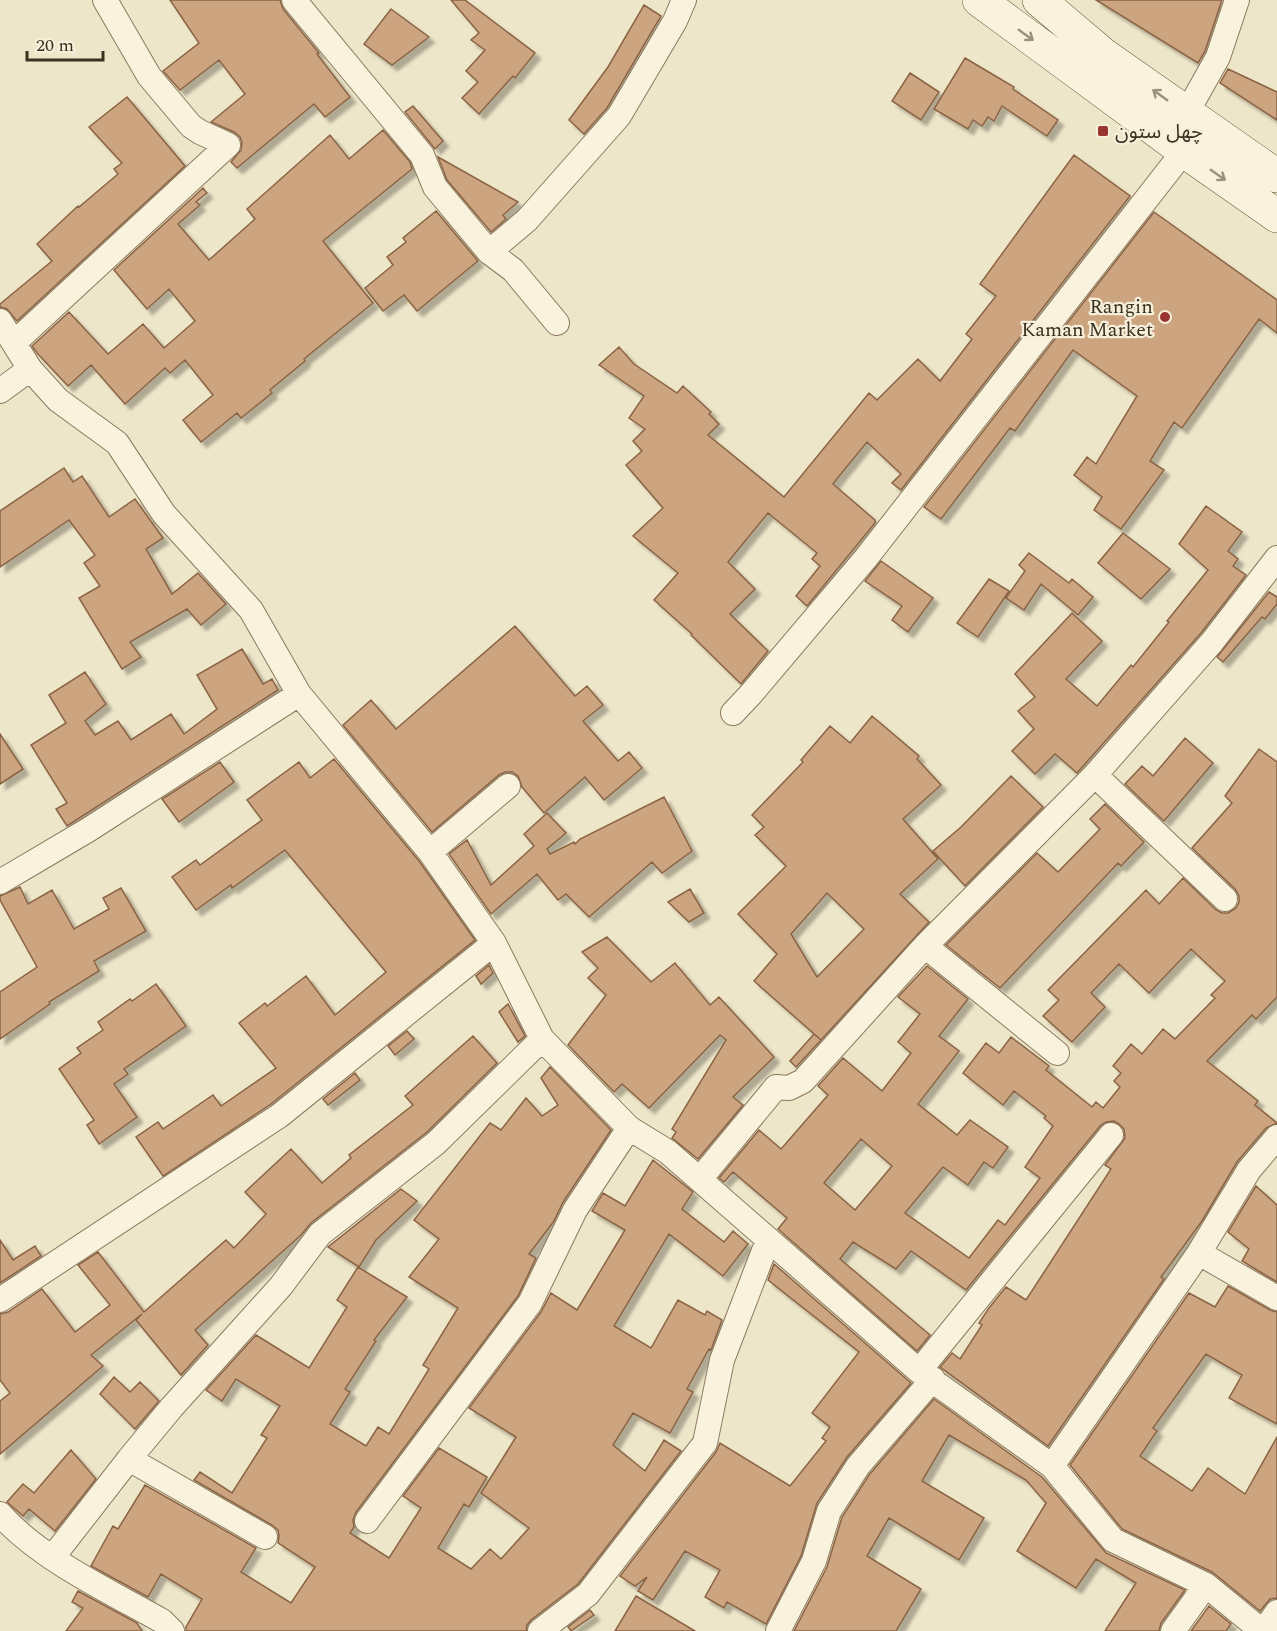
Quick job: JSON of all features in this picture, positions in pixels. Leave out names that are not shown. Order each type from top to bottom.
[{"type":"main road","points":[[979,0],[1184,151],[1277,216]]},
{"type":"main road","points":[[1039,0],[1104,55],[1277,176]]},
{"type":"street","points":[[14,343],[228,145],[191,126],[149,76],[105,0]]},
{"type":"street","points":[[294,0],[422,154],[435,187],[489,252],[513,270],[557,323]]},
{"type":"street","points":[[489,252],[527,220],[619,116],[675,21],[684,0]]},
{"type":"street","points":[[1186,114],[1218,57],[1237,0]]},
{"type":"street","points":[[732,712],[750,695],[873,549],[1184,151]]},
{"type":"street","points":[[0,321],[30,369],[58,400],[117,443],[164,514],[251,610],[299,694],[430,852],[494,943],[542,1039],[629,1128],[668,1152],[926,1375],[1052,1466],[1113,1540],[1206,1585],[1263,1631],[1277,1612]]},
{"type":"street","points":[[0,391],[30,369]]},
{"type":"street","points":[[700,1179],[776,1087],[789,1089],[803,1082],[925,946],[1095,775],[1212,642],[1277,558]]},
{"type":"street","points":[[0,882],[88,830],[299,694]]},
{"type":"street","points":[[1095,775],[1226,899]]},
{"type":"street","points":[[430,852],[508,786]]},
{"type":"street","points":[[0,1300],[279,1116],[494,943]]},
{"type":"street","points":[[925,946],[1057,1053]]},
{"type":"street","points":[[52,1558],[129,1458],[281,1286],[320,1234],[436,1143],[542,1039]]},
{"type":"street","points":[[367,1521],[530,1303],[575,1210],[629,1128]]},
{"type":"street","points":[[778,1631],[814,1561],[829,1511],[858,1466],[1111,1135]]},
{"type":"street","points":[[1052,1466],[1199,1253],[1249,1170],[1277,1137]]},
{"type":"street","points":[[540,1631],[588,1594],[705,1443],[722,1360],[768,1240]]},
{"type":"street","points":[[1199,1253],[1277,1298]]},
{"type":"street","points":[[129,1458],[265,1537]]},
{"type":"street","points":[[0,1514],[12,1527],[52,1558],[162,1621],[172,1631]]},
{"type":"street","points":[[1173,1631],[1206,1585]]},
{"type":"building","points":[[170,0],[280,0],[283,9],[319,53],[317,54],[350,97],[325,117],[314,104],[237,168],[231,162],[241,150],[240,137],[211,122],[245,94],[219,60],[180,90],[163,71],[199,43]]},
{"type":"building","points":[[451,0],[465,0],[535,53],[515,78],[513,76],[479,114],[462,98],[478,82],[466,71],[485,50],[471,40],[479,33]]},
{"type":"building","points":[[1096,0],[1222,0],[1205,51],[1198,63]]},
{"type":"building","points":[[644,5],[661,16],[607,108],[584,134],[569,120],[608,67]]},
{"type":"building","points":[[391,9],[429,37],[392,65],[364,44]]},
{"type":"building","points":[[965,58],[1014,87],[1013,89],[1058,120],[1047,136],[1002,106],[994,121],[988,117],[982,126],[973,120],[968,129],[934,109]]},
{"type":"building","points":[[1228,69],[1277,92],[1277,120],[1220,83]]},
{"type":"building","points":[[910,73],[939,92],[921,120],[892,101]]},
{"type":"building","points":[[127,97],[185,166],[17,321],[7,309],[0,307],[0,304],[52,261],[37,244],[78,206],[118,174],[114,169],[122,163],[89,127]]},
{"type":"building","points":[[413,106],[443,141],[435,149],[405,112]]},
{"type":"building","points":[[383,130],[410,162],[412,169],[323,241],[373,303],[304,359],[305,361],[270,390],[272,393],[241,418],[237,413],[201,442],[183,420],[213,395],[185,360],[170,373],[165,368],[125,404],[91,365],[68,386],[32,346],[69,312],[108,354],[143,324],[164,348],[195,321],[169,289],[147,309],[114,270],[203,188],[207,193],[196,202],[200,205],[178,224],[209,260],[255,219],[247,209],[330,135],[349,159]]},
{"type":"building","points":[[1074,155],[1130,196],[901,490],[892,483],[901,474],[867,442],[840,475],[833,484],[875,520],[875,523],[807,606],[796,596],[820,566],[812,559],[817,553],[768,513],[728,562],[755,589],[730,614],[768,651],[741,684],[692,634],[654,600],[678,573],[633,536],[663,508],[626,465],[642,451],[633,441],[645,429],[629,418],[644,396],[599,365],[619,347],[634,364],[677,393],[683,386],[711,412],[709,414],[719,424],[708,435],[784,497],[869,393],[877,400],[918,359],[940,381],[972,339],[966,334],[996,296],[980,284]]},
{"type":"building","points":[[438,157],[518,202],[503,215],[506,219],[491,232],[447,180]]},
{"type":"building","points":[[436,211],[478,261],[417,311],[404,295],[383,311],[365,288],[393,265],[387,257],[406,242],[403,238]]},
{"type":"building","name":"Rangin Kaman Market","points":[[1154,212],[1277,300],[1277,333],[1259,319],[1182,428],[1174,422],[1150,461],[1164,470],[1121,529],[1094,510],[1102,497],[1074,475],[1087,457],[1096,464],[1137,396],[1073,350],[1015,431],[1010,428],[941,519],[924,507]]},
{"type":"building","points":[[64,468],[73,482],[82,476],[109,517],[135,499],[163,538],[146,549],[172,594],[198,573],[226,604],[201,625],[187,609],[130,642],[141,657],[122,669],[79,598],[100,586],[84,563],[95,555],[69,520],[0,567],[0,511]]},
{"type":"building","points":[[1206,506],[1242,532],[1228,551],[1238,559],[1233,566],[1246,575],[1201,633],[1077,773],[1055,754],[1035,774],[1012,751],[1034,729],[1018,711],[1035,697],[1015,674],[1072,613],[1102,641],[1066,679],[1097,706],[1131,665],[1133,667],[1208,570],[1179,544]]},
{"type":"building","points":[[1123,533],[1170,569],[1141,599],[1098,563]]},
{"type":"building","points":[[1029,553],[1069,583],[1072,579],[1093,597],[1078,615],[1041,584],[1024,610],[1006,598],[1025,571],[1019,565]]},
{"type":"building","points":[[881,561],[933,598],[908,632],[892,620],[902,606],[865,581]]},
{"type":"building","points":[[989,579],[1009,591],[978,637],[957,623]]},
{"type":"building","points":[[1269,592],[1277,597],[1277,604],[1265,619],[1262,617],[1223,662],[1217,657]]},
{"type":"building","points":[[515,626],[575,696],[587,686],[603,705],[583,721],[618,761],[629,752],[642,768],[604,800],[585,777],[544,813],[522,787],[518,776],[512,772],[505,772],[432,832],[343,725],[371,700],[396,729]]},
{"type":"building","points":[[242,649],[263,684],[272,679],[278,690],[67,826],[56,809],[67,803],[31,745],[66,723],[49,695],[85,672],[106,704],[85,721],[95,735],[118,721],[131,740],[171,714],[184,734],[217,709],[197,675]]},
{"type":"building","points":[[872,716],[919,756],[917,759],[941,785],[903,819],[938,859],[900,894],[929,922],[821,1040],[754,981],[777,954],[738,914],[786,866],[755,835],[764,827],[752,815],[803,762],[801,760],[830,726],[850,743]],"holes":[[[827,893],[864,929],[817,977],[791,934]]]},
{"type":"building","points":[[0,734],[23,769],[0,784]]},
{"type":"building","points":[[1185,738],[1213,763],[1164,821],[1125,784],[1142,766],[1153,776]]},
{"type":"building","points":[[1259,749],[1277,762],[1277,997],[1256,1019],[1252,1015],[1207,1061],[1258,1101],[1255,1105],[1277,1123],[1266,1128],[1237,1162],[1202,1221],[1161,1277],[1164,1279],[1048,1446],[940,1367],[952,1353],[960,1359],[982,1325],[979,1323],[1006,1287],[1026,1300],[1111,1169],[1105,1165],[1125,1138],[1124,1129],[1119,1124],[1114,1121],[1100,1126],[966,1290],[911,1251],[896,1269],[853,1242],[840,1259],[930,1335],[917,1351],[778,1229],[787,1218],[733,1172],[724,1182],[719,1178],[759,1130],[781,1149],[828,1095],[818,1086],[843,1058],[882,1091],[911,1053],[898,1042],[920,1014],[898,997],[927,966],[968,999],[939,1036],[959,1051],[918,1104],[957,1135],[970,1120],[1008,1147],[993,1168],[984,1162],[968,1185],[943,1167],[905,1213],[969,1258],[998,1220],[1005,1225],[1040,1178],[1025,1167],[1053,1126],[1044,1118],[1046,1116],[1014,1091],[1003,1105],[963,1073],[986,1043],[999,1053],[1011,1037],[1049,1066],[1046,1070],[1092,1107],[1096,1102],[1103,1108],[1120,1087],[1114,1081],[1121,1073],[1113,1066],[1131,1044],[1142,1054],[1163,1029],[1175,1039],[1215,998],[1211,995],[1225,981],[1191,949],[1149,993],[1119,964],[1091,993],[1105,1007],[1072,1042],[1043,1016],[1059,1000],[1048,990],[1146,890],[1159,904],[1183,878],[1216,910],[1228,913],[1236,908],[1239,896],[1235,889],[1192,848],[1232,803],[1225,796]],"holes":[[[861,1139],[892,1166],[855,1210],[824,1183]]]},
{"type":"building","points":[[334,759],[419,861],[475,940],[271,1104],[163,1176],[136,1137],[158,1122],[163,1129],[213,1095],[221,1106],[276,1068],[239,1023],[265,1003],[267,1006],[306,976],[335,1015],[386,972],[285,850],[232,888],[231,885],[196,910],[172,877],[196,860],[200,865],[262,820],[247,800],[299,762],[310,778]]},
{"type":"building","points":[[220,762],[234,782],[179,822],[162,799]]},
{"type":"building","points":[[1011,776],[1043,807],[965,886],[933,851],[961,827]]},
{"type":"building","points":[[664,797],[692,851],[662,873],[652,862],[589,917],[566,894],[558,900],[537,874],[491,914],[449,854],[467,840],[491,885],[534,846],[524,834],[547,813],[566,833],[547,849],[550,854],[574,842],[575,844],[580,839]]},
{"type":"building","points":[[1105,804],[1144,842],[1121,866],[1118,863],[1000,988],[946,945],[1037,853],[1058,872],[1100,829],[1090,819]]},
{"type":"building","points":[[20,887],[28,904],[52,890],[74,929],[109,909],[103,898],[121,888],[146,931],[94,961],[99,971],[49,1002],[50,1004],[0,1039],[0,992],[37,967],[0,900],[0,896]]},
{"type":"building","points":[[690,889],[704,913],[689,922],[668,902]]},
{"type":"building","points":[[607,937],[651,982],[675,963],[710,1005],[719,997],[774,1057],[733,1097],[743,1105],[698,1159],[672,1138],[676,1132],[672,1129],[726,1040],[720,1035],[649,1108],[622,1084],[614,1092],[568,1045],[606,995],[588,978],[598,968],[582,952]]},
{"type":"building","points":[[489,965],[493,973],[481,984],[476,976]]},
{"type":"building","points":[[156,984],[186,1026],[124,1069],[128,1074],[114,1084],[137,1117],[99,1144],[87,1125],[94,1120],[59,1069],[81,1053],[77,1048],[103,1030],[98,1022]]},
{"type":"building","points":[[508,1004],[525,1036],[518,1042],[499,1012]]},
{"type":"building","points":[[407,1031],[414,1039],[395,1055],[388,1046]]},
{"type":"building","points":[[814,1034],[821,1040],[796,1067],[790,1061]]},
{"type":"building","points":[[473,1036],[497,1063],[427,1132],[311,1223],[301,1235],[195,1330],[208,1345],[181,1375],[136,1320],[142,1314],[91,1355],[103,1366],[0,1454],[0,1401],[10,1393],[0,1380],[0,1314],[8,1312],[42,1289],[75,1332],[110,1305],[78,1265],[98,1252],[144,1312],[226,1240],[234,1248],[266,1214],[245,1192],[291,1149],[322,1183],[351,1158],[349,1155],[413,1105],[405,1096]]},
{"type":"building","points":[[550,1067],[611,1130],[563,1202],[554,1221],[529,1254],[536,1258],[518,1296],[356,1512],[353,1520],[354,1527],[350,1533],[389,1558],[421,1508],[403,1496],[439,1448],[487,1477],[469,1507],[464,1504],[438,1548],[471,1569],[490,1549],[501,1559],[529,1528],[481,1493],[516,1437],[469,1408],[541,1312],[551,1293],[577,1310],[625,1230],[592,1211],[603,1193],[625,1206],[653,1160],[693,1192],[682,1209],[724,1242],[733,1231],[748,1244],[723,1276],[669,1234],[614,1326],[651,1348],[678,1300],[705,1315],[707,1311],[722,1320],[711,1350],[709,1349],[687,1389],[693,1392],[670,1433],[633,1413],[613,1445],[645,1471],[664,1440],[681,1451],[578,1584],[531,1620],[526,1631],[186,1631],[202,1599],[161,1574],[148,1597],[91,1566],[113,1526],[118,1529],[145,1485],[256,1548],[241,1572],[291,1603],[315,1567],[278,1543],[278,1530],[272,1525],[194,1480],[200,1472],[232,1493],[267,1438],[261,1435],[280,1406],[236,1379],[222,1401],[206,1390],[256,1335],[309,1368],[347,1307],[337,1300],[358,1267],[407,1297],[374,1340],[376,1341],[345,1389],[350,1392],[330,1424],[366,1446],[378,1427],[389,1434],[429,1369],[423,1365],[458,1308],[409,1277],[439,1239],[414,1220],[490,1123],[501,1130],[526,1098],[542,1116],[558,1105],[541,1078]]},
{"type":"building","points":[[355,1073],[360,1080],[328,1105],[323,1099]]},
{"type":"building","points":[[1256,1186],[1277,1205],[1277,1282],[1242,1261],[1249,1249],[1228,1232]]},
{"type":"building","points":[[401,1189],[417,1201],[376,1240],[359,1267],[328,1247]]},
{"type":"building","points":[[0,1240],[13,1260],[35,1246],[41,1256],[0,1283]]},
{"type":"building","points":[[774,1264],[911,1383],[847,1457],[817,1503],[801,1556],[766,1624],[727,1602],[724,1608],[705,1597],[720,1570],[685,1551],[653,1600],[638,1591],[647,1577],[635,1586],[620,1576],[716,1452],[720,1443],[790,1486],[826,1441],[822,1438],[830,1427],[812,1413],[859,1352],[768,1280]]},
{"type":"building","points":[[1228,1286],[1277,1312],[1277,1424],[1229,1398],[1242,1375],[1206,1354],[1153,1428],[1157,1431],[1140,1456],[1192,1491],[1208,1468],[1245,1494],[1277,1437],[1277,1598],[1270,1599],[1260,1611],[1212,1572],[1122,1529],[1070,1465],[1189,1293],[1215,1307]]},
{"type":"building","points":[[114,1377],[130,1392],[140,1382],[159,1401],[135,1429],[100,1394]]},
{"type":"building","points":[[934,1399],[1042,1477],[1106,1553],[1185,1590],[1161,1623],[1159,1631],[1105,1631],[1136,1583],[1096,1559],[1076,1588],[1017,1551],[1046,1503],[1026,1480],[949,1435],[922,1481],[984,1518],[959,1560],[889,1518],[867,1556],[921,1589],[896,1631],[794,1631],[827,1567],[842,1517],[869,1475]]},
{"type":"building","points":[[71,1450],[96,1479],[55,1531],[29,1509],[23,1516],[7,1502],[23,1484],[34,1493]]},
{"type":"building","points":[[78,1591],[137,1623],[142,1631],[66,1631],[83,1608],[72,1602]]},
{"type":"building","points":[[636,1596],[695,1631],[615,1631]]},
{"type":"building","points":[[1209,1606],[1231,1624],[1226,1631],[1191,1631]]},
{"type":"building","points":[[590,1610],[594,1615],[571,1631],[568,1627]]},
{"type":"place","name":"چهل ستون","points":[[1103,131]]},
{"type":"place","name":"Rangin Kaman Market","points":[[1165,317]]}]
